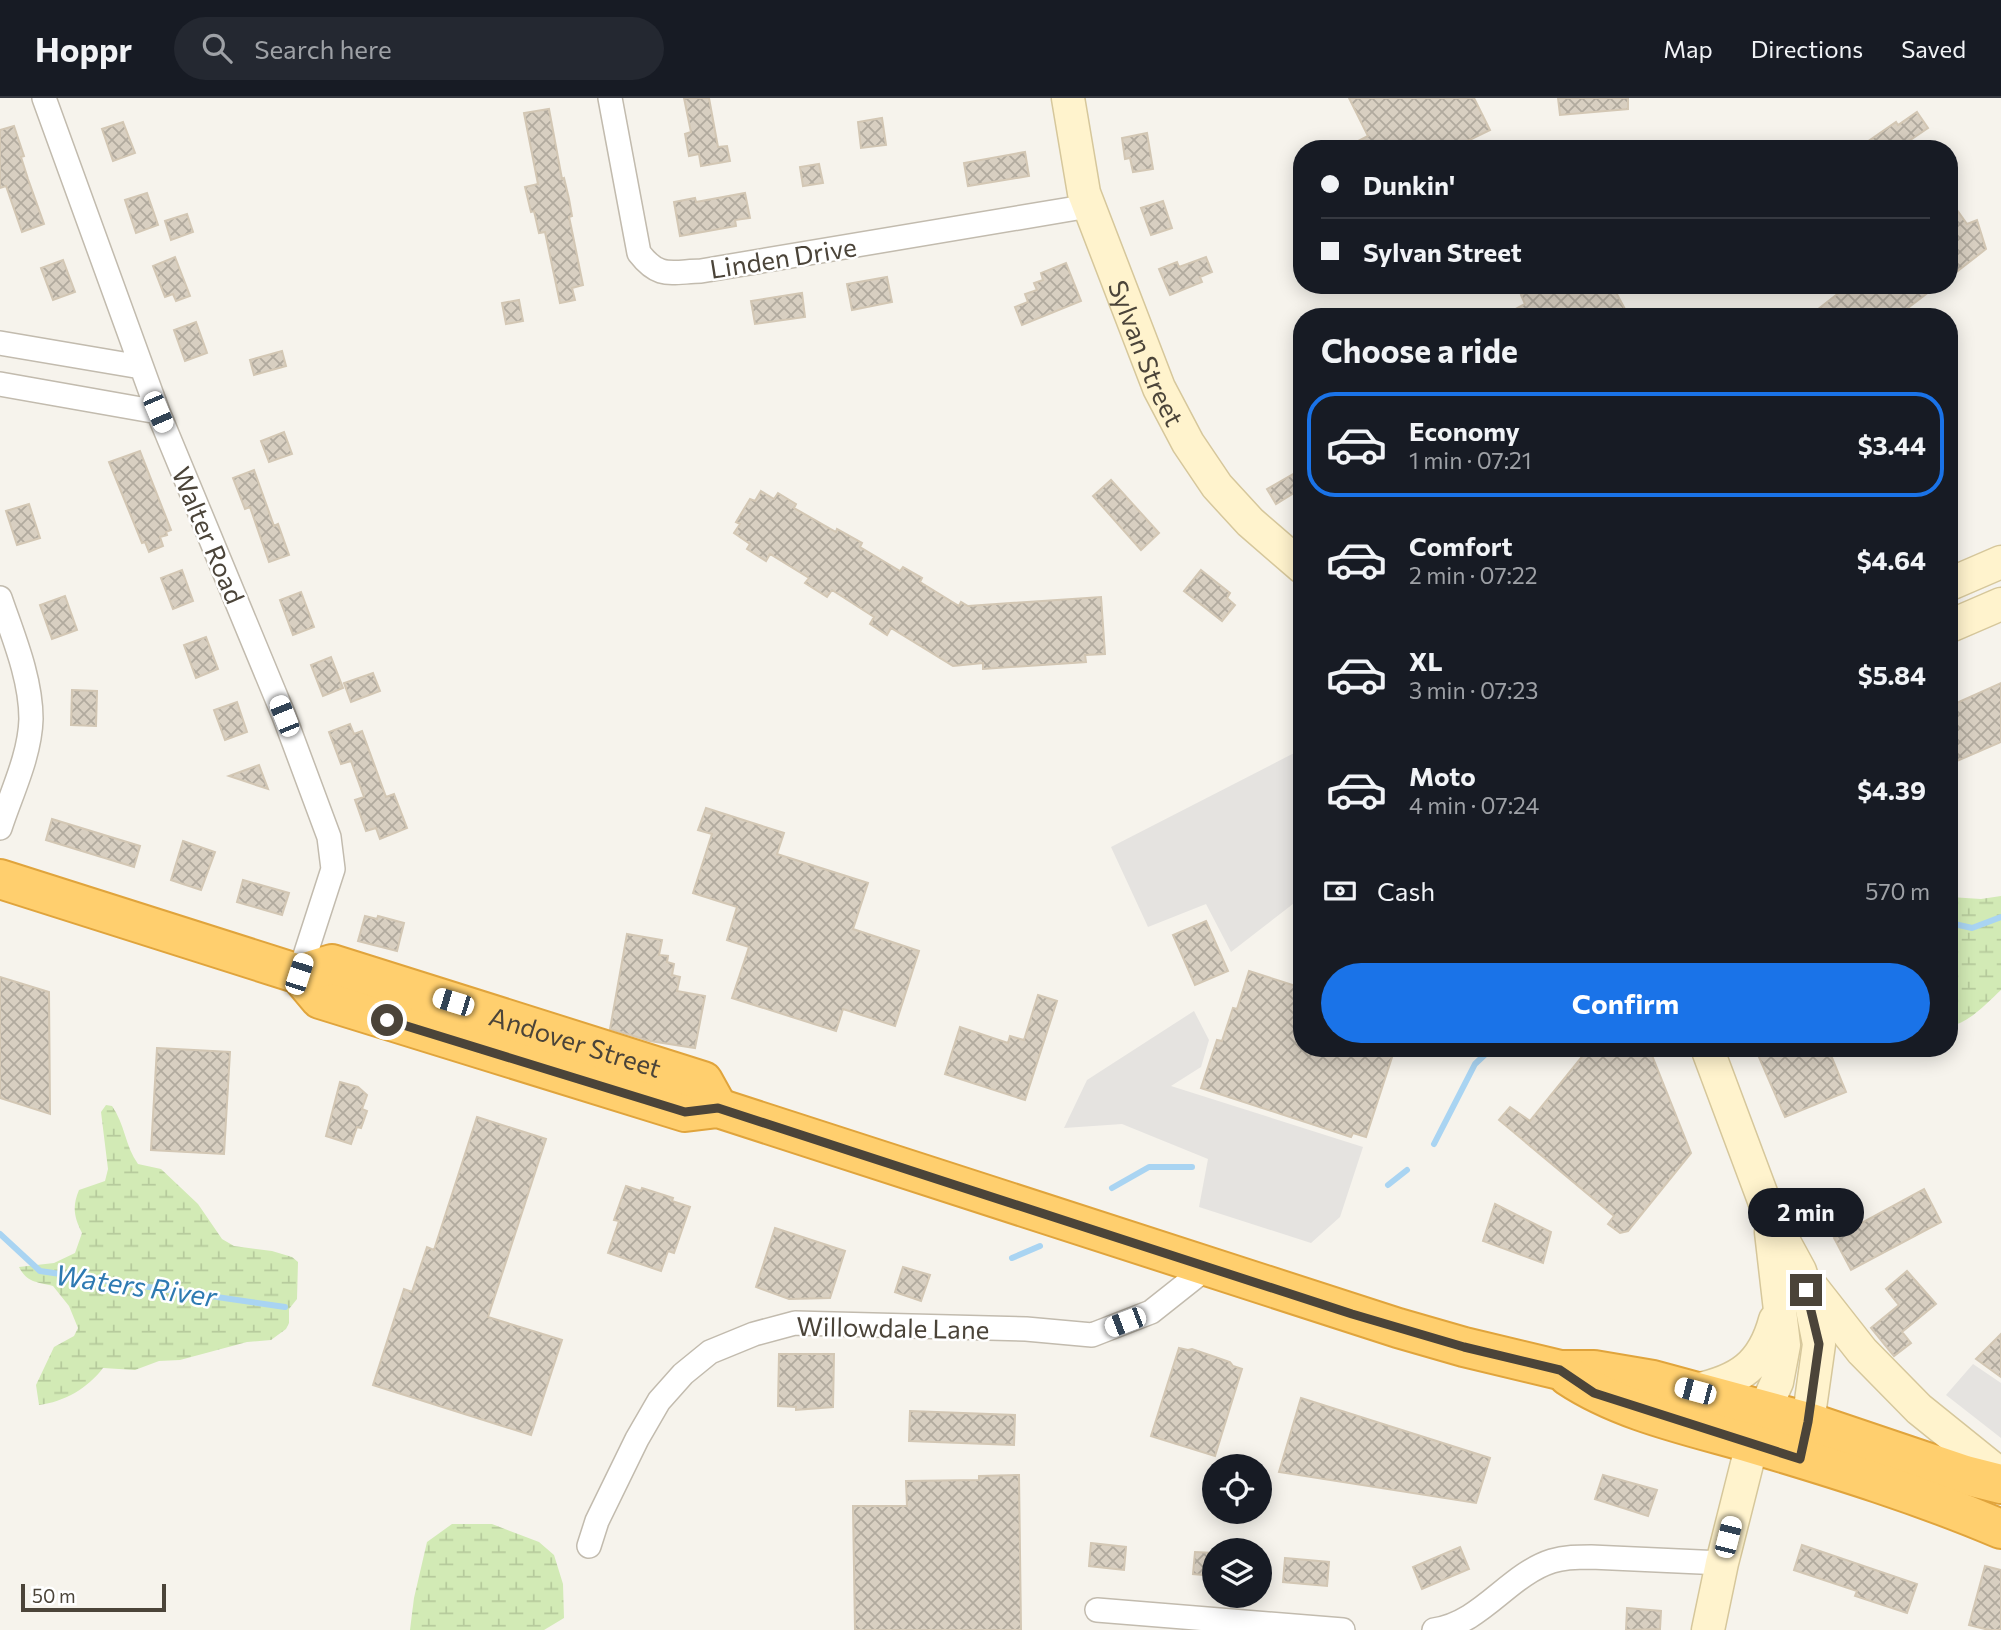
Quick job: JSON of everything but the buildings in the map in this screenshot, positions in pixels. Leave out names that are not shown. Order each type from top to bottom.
[{"type":"highway","points":[[0,880],[299,974]]},
{"type":"highway","name":"Andover Street","points":[[299,974],[332,964],[703,1081],[718,1108],[1398,1328],[1560,1370],[1594,1370],[1653,1380],[1695,1391],[1758,1427],[1800,1459],[1941,1505],[2001,1529]]},
{"type":"highway","name":"Andover Street","points":[[1560,1370],[1594,1393],[1758,1427],[1808,1422],[1965,1475],[2001,1484]]},
{"type":"highway","points":[[1800,1459],[1808,1422]]},
{"type":"main road","name":"Sylvan Street","points":[[1068,98],[1084,193],[1159,388],[1188,443],[1217,486],[1250,522],[1293,559]]},
{"type":"main road","points":[[1958,581],[2001,562]]},
{"type":"main road","points":[[1958,623],[2001,604]]},
{"type":"main road","points":[[1710,1057],[1769,1214],[1800,1271],[1862,1351],[1919,1409],[2001,1475]]},
{"type":"main road","points":[[1708,1630],[1722,1563],[1758,1427],[1777,1382],[1784,1345],[1769,1214]]},
{"type":"main road","points":[[1800,1271],[1819,1344],[1808,1422]]},
{"type":"main road","points":[[1695,1391],[1730,1381],[1760,1357],[1770,1339],[1779,1302]]},
{"type":"street","name":"Walter Road","points":[[44,98],[158,412],[284,716],[329,837],[333,869],[299,974]]},
{"type":"street","name":"Linden Drive","points":[[610,98],[639,253],[650,267],[664,273],[714,269],[1089,206]]},
{"type":"street","points":[[0,343],[141,367]]},
{"type":"street","points":[[0,383],[158,412]]},
{"type":"street","points":[[0,598],[24,675],[31,719],[27,746],[0,828]]},
{"type":"street","name":"Willowdale Lane","points":[[589,1546],[597,1521],[637,1439],[659,1401],[683,1374],[710,1352],[754,1334],[795,1324],[1026,1329],[1092,1335],[1151,1312],[1209,1266]]},
{"type":"street","points":[[1434,1630],[1463,1621],[1531,1571],[1551,1561],[1591,1557],[1722,1563]]},
{"type":"street","points":[[1097,1611],[1343,1630]]},
{"type":"green space","points":[[2001,896],[2001,990],[1971,1017],[1958,1024],[1958,898],[1981,899]]},
{"type":"green space","points":[[106,1105],[112,1106],[120,1120],[130,1150],[138,1164],[161,1169],[198,1204],[222,1239],[234,1246],[272,1251],[292,1257],[298,1262],[297,1299],[289,1309],[286,1329],[271,1340],[247,1342],[180,1360],[159,1361],[135,1370],[103,1368],[75,1393],[39,1405],[36,1385],[54,1347],[74,1336],[78,1328],[69,1306],[53,1286],[29,1279],[19,1267],[54,1263],[75,1253],[82,1233],[75,1212],[79,1190],[105,1181],[108,1169],[101,1112]]},
{"type":"green space","points":[[452,1524],[492,1524],[539,1542],[554,1555],[563,1584],[564,1618],[544,1630],[410,1630],[414,1598],[427,1542]]},
{"type":"shaded area","points":[[1293,754],[1293,904],[1231,952],[1206,904],[1148,927],[1111,847]]},
{"type":"shaded area","points":[[1194,1011],[1209,1040],[1201,1067],[1171,1086],[1363,1147],[1340,1217],[1311,1243],[1199,1207],[1208,1159],[1122,1124],[1064,1128],[1087,1080]]},
{"type":"shaded area","points":[[1973,1364],[2001,1383],[2001,1438],[1946,1395]]},
{"type":"waterway","name":"Waters River","points":[[1958,925],[1972,928],[2001,917]]},
{"type":"waterway","name":"Waters River","points":[[1434,1144],[1475,1064],[1482,1057]]},
{"type":"waterway","name":"Waters River","points":[[1112,1188],[1149,1167],[1192,1167]]},
{"type":"waterway","name":"Waters River","points":[[1388,1185],[1407,1170]]},
{"type":"waterway","name":"Waters River","points":[[0,1234],[40,1271],[285,1307]]},
{"type":"waterway","name":"Waters River","points":[[1012,1258],[1040,1246]]},
{"type":"route","points":[[387,1020],[685,1112],[718,1108],[1352,1314],[1464,1347],[1560,1370],[1594,1393],[1800,1459],[1819,1344],[1806,1290]]}]
